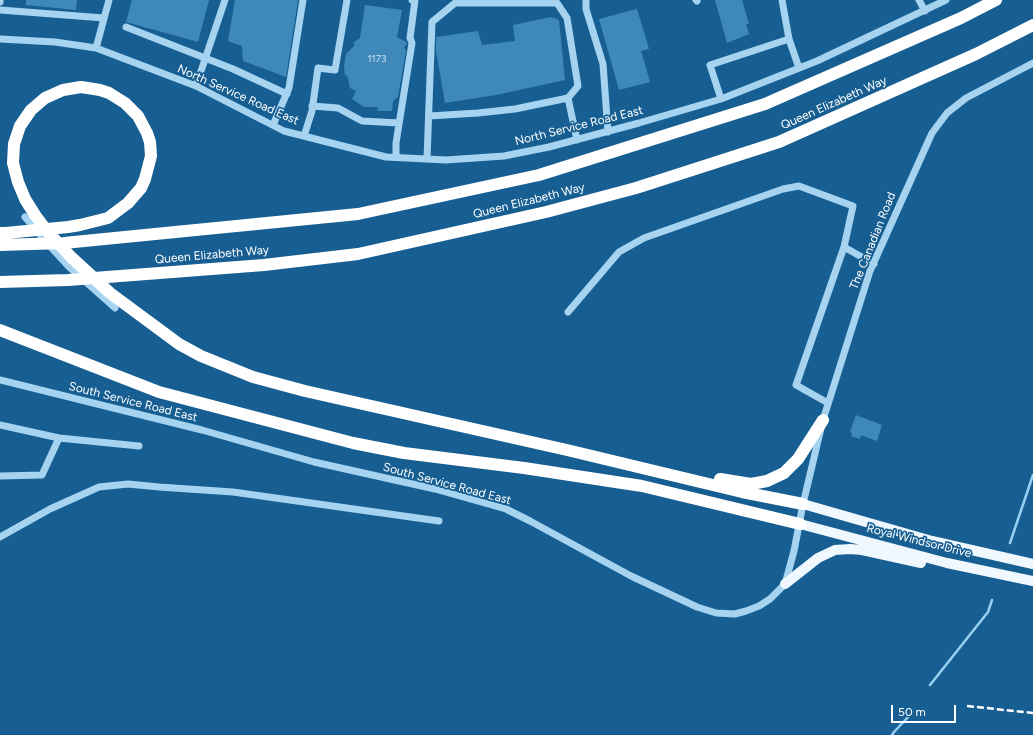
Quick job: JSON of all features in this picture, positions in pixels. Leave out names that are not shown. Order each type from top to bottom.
[{"type":"highway","name":"Queen Elizabeth Way","points":[[0,245],[64,243],[358,214],[539,175],[765,104],[961,18],[996,0]]},
{"type":"highway","name":"Queen Elizabeth Way","points":[[0,282],[68,280],[264,265],[358,254],[546,212],[636,188],[779,142],[976,54],[1033,25]]},
{"type":"highway","points":[[0,233],[80,225],[108,218],[135,196],[145,180],[150,156],[150,142],[138,116],[125,103],[109,93],[81,87],[67,89],[41,101],[25,118],[17,135],[14,144],[13,158],[15,172],[30,216],[71,257],[96,282],[119,306],[179,344],[201,356],[253,377],[305,391],[688,478],[742,492],[803,504]]},
{"type":"highway","points":[[0,330],[159,392],[353,443],[404,453],[524,468],[642,486],[800,524]]},
{"type":"highway","points":[[688,478],[709,477],[752,484],[766,481],[784,473],[798,459],[823,420]]},
{"type":"main road","name":"Royal Windsor Drive","points":[[803,504],[932,541],[1033,564]]},
{"type":"main road","name":"Royal Windsor Drive","points":[[800,524],[947,563],[1033,581]]},
{"type":"main road","points":[[785,584],[818,558],[835,550],[862,550],[934,566],[947,563]]},
{"type":"street","points":[[96,48],[109,0]]},
{"type":"street","points":[[196,86],[225,0]]},
{"type":"street","points":[[273,125],[287,94],[303,0]]},
{"type":"street","points":[[304,136],[312,106],[318,68],[335,70],[347,0]]},
{"type":"street","points":[[396,157],[396,143],[412,43],[410,38],[415,0],[412,0]]},
{"type":"street","points":[[586,0],[586,9],[603,64],[608,132]]},
{"type":"street","points":[[782,0],[789,39],[799,68]]},
{"type":"street","points":[[919,0],[925,11]]},
{"type":"street","name":"North Service Road East","points":[[0,39],[55,42],[96,48],[196,86],[284,131],[386,157],[446,160],[504,156],[549,148],[721,99],[817,61],[946,0]]},
{"type":"street","points":[[427,159],[432,22],[455,2],[557,3],[567,18],[578,86],[568,98],[515,109],[429,116]]},
{"type":"street","points":[[0,10],[104,18]]},
{"type":"street","points":[[126,27],[233,69],[287,94]]},
{"type":"street","points":[[721,99],[710,65],[789,39]]},
{"type":"street","name":"The Canadian Road","points":[[803,504],[828,403],[874,264],[932,133],[947,113],[966,98],[1033,63]]},
{"type":"street","points":[[568,98],[578,140]]},
{"type":"street","points":[[312,106],[338,108],[362,121],[399,123]]},
{"type":"street","points":[[568,312],[619,252],[644,238],[783,189],[800,186],[853,206],[844,247],[796,386],[828,403]]},
{"type":"street","points":[[844,247],[874,264]]},
{"type":"street","name":"South Service Road East","points":[[0,380],[202,430],[314,462],[436,489],[506,509],[631,576],[697,607],[716,613],[735,614],[759,606],[770,599],[785,584],[794,551],[803,504]]},
{"type":"street","points":[[0,424],[59,438],[139,446]]},
{"type":"street","points":[[0,476],[42,475],[59,438]]},
{"type":"street","points":[[0,537],[50,509],[99,487],[128,484],[233,492],[439,521]]},
{"type":"building","points":[[26,0],[77,0],[76,10],[26,5]]},
{"type":"building","points":[[132,0],[209,0],[198,42],[126,22]]},
{"type":"building","points":[[235,0],[298,0],[286,77],[243,61],[242,46],[228,41]]},
{"type":"building","points":[[715,0],[742,0],[749,24],[746,24],[749,34],[727,43]]},
{"type":"building","points":[[365,5],[402,10],[397,37],[407,44],[404,47],[406,50],[398,97],[393,101],[392,111],[377,111],[378,107],[364,107],[352,99],[356,91],[350,88],[347,75],[345,76],[344,66],[346,54],[355,45],[353,43],[360,38]]},
{"type":"building","points":[[637,9],[649,49],[641,51],[650,82],[619,90],[599,19]]},
{"type":"building","points":[[551,17],[559,20],[565,80],[496,95],[445,103],[436,51],[436,37],[478,31],[482,45],[515,41],[513,25]]},
{"type":"building","points":[[856,415],[882,425],[877,441],[861,435],[860,439],[851,436],[852,433],[850,432]]},
{"type":"waterway","points":[[1010,543],[1033,475]]},
{"type":"waterway","points":[[930,685],[988,612],[992,600]]},
{"type":"waterway","points":[[892,735],[910,715]]},
{"type":"railway","points":[[967,706],[1033,713]]}]
